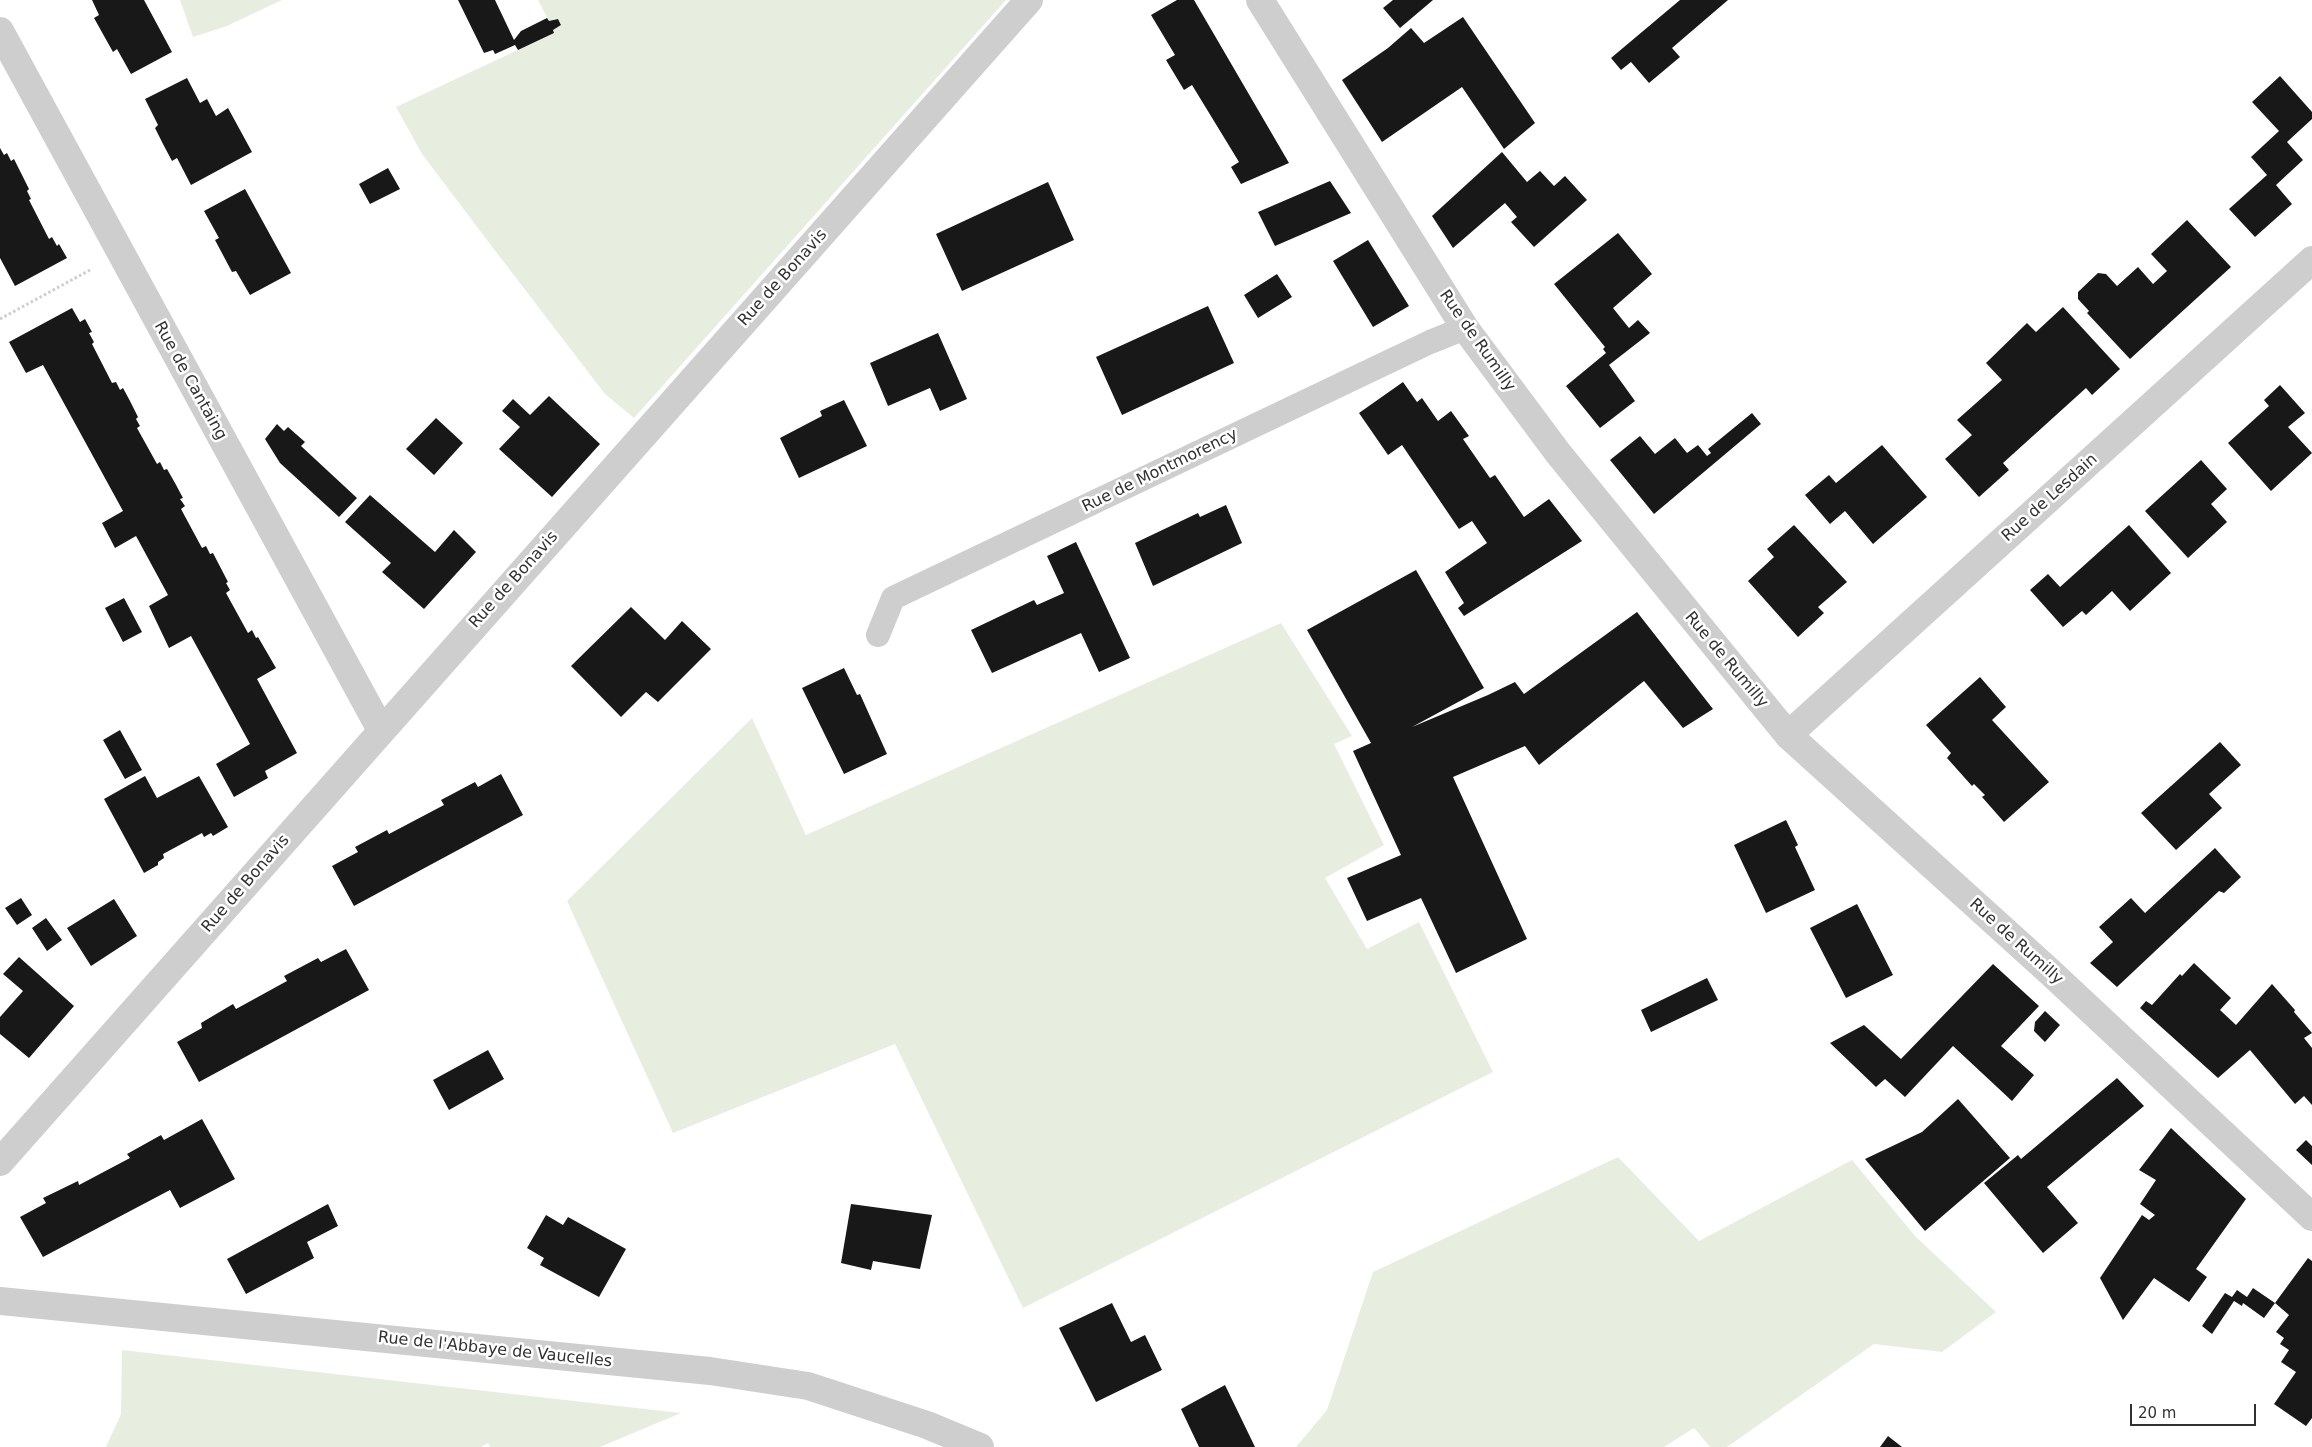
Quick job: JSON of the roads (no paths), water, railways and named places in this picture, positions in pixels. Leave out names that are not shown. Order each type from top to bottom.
[{"type":"street","name":"Rue de Bonavis","points":[[0,1162],[1029,0]]},
{"type":"street","name":"Rue de Rumilly","points":[[1260,0],[1464,328],[1558,453],[1788,735],[2050,972],[2312,1217]]},
{"type":"street","name":"Rue de Cantaing","points":[[0,31],[381,730]]},
{"type":"street","name":"Rue de Lesdain","points":[[1788,735],[2312,260]]},
{"type":"street","name":"Rue de l'Abbaye de Vaucelles","points":[[0,1301],[710,1371],[808,1386],[927,1425],[980,1447]]},
{"type":"lane","name":"Rue de Montmorency","points":[[878,635],[893,598],[1430,342],[1464,328]]}]
